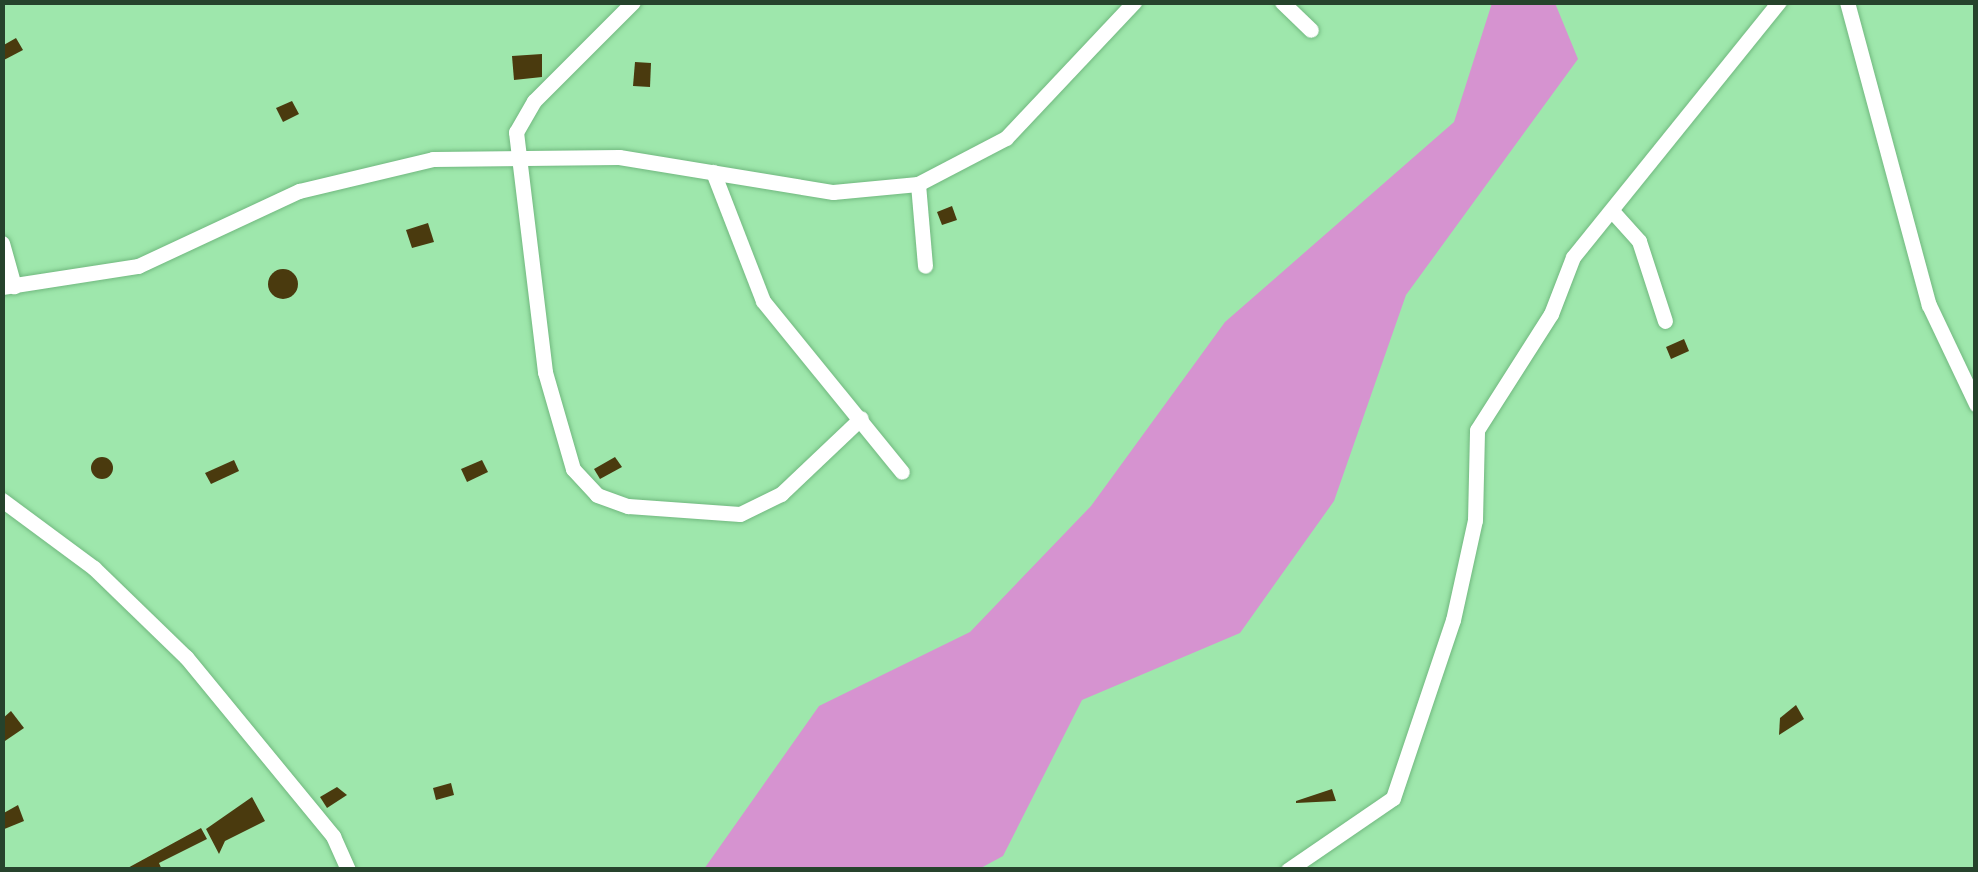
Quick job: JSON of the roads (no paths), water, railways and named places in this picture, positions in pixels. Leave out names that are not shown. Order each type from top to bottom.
[{"type":"street","points":[[633,2],[534,102],[515,152],[555,424],[573,469],[597,495],[680,514],[751,512],[861,418]]},
{"type":"street","points":[[2,244],[8,286],[160,259],[300,191],[367,171],[515,152],[713,172],[833,192],[918,184],[1006,138],[1134,2]]},
{"type":"street","points":[[1282,2],[1311,30]]},
{"type":"street","points":[[1288,870],[1394,798],[1453,620],[1475,520],[1477,430],[1551,314],[1574,257],[1778,2]]},
{"type":"street","points":[[1848,2],[1929,304],[1976,404]]},
{"type":"street","points":[[713,172],[763,301],[902,472]]},
{"type":"street","points":[[918,184],[925,266]]},
{"type":"street","points":[[1613,212],[1639,242],[1665,321]]},
{"type":"street","points":[[2,500],[94,568],[186,657],[333,836],[348,870]]}]
